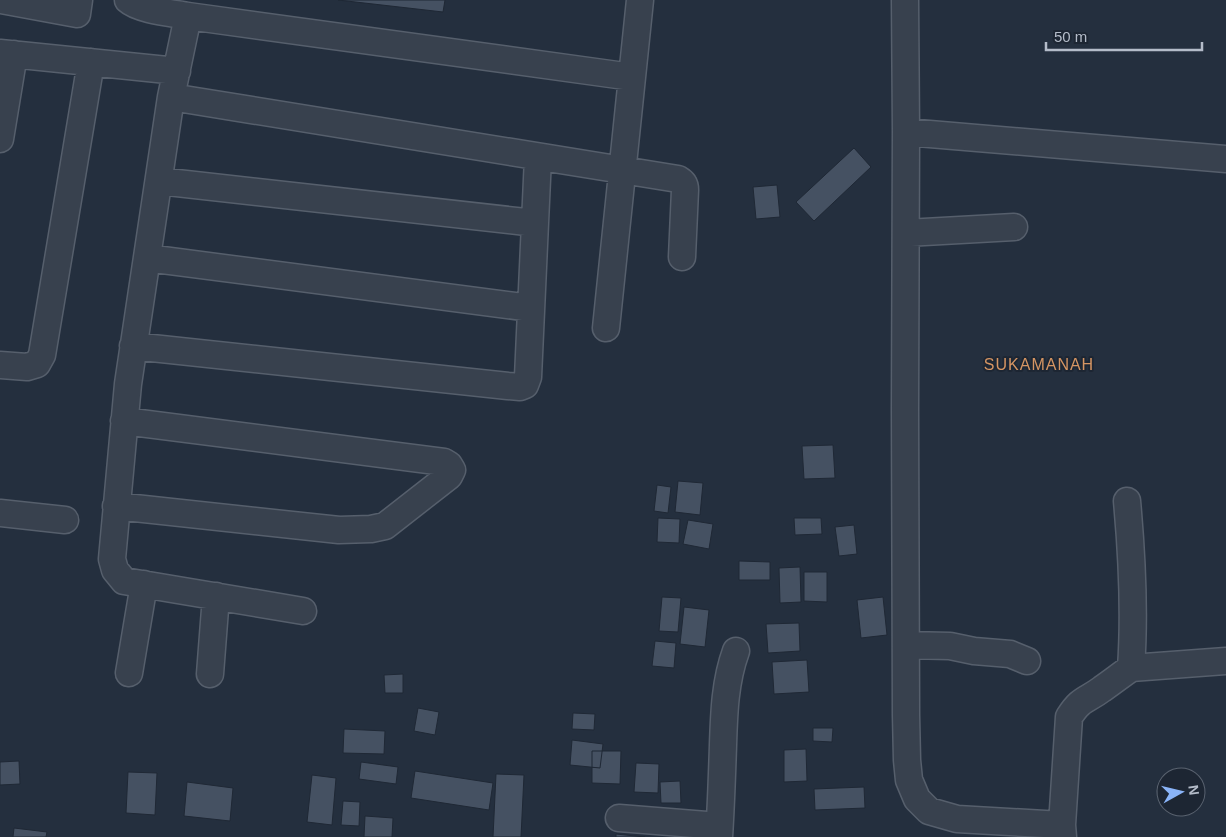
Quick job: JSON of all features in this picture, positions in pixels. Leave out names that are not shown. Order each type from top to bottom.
[{"type":"street","points":[[1,0],[77,14],[79,0]]},
{"type":"street","points":[[128,0],[148,9],[188,16],[632,77]]},
{"type":"street","points":[[606,328],[640,0]]},
{"type":"street","points":[[905,0],[906,760],[909,780],[917,799],[929,811],[957,819],[1062,831],[1069,717],[1076,705],[1101,690],[1131,668],[1226,661]]},
{"type":"street","points":[[188,16],[171,97],[133,346],[124,421],[112,559],[115,570],[124,581],[302,610]]},
{"type":"street","points":[[0,139],[7,54],[177,71]]},
{"type":"street","points":[[0,365],[27,367],[37,364],[42,355],[91,62]]},
{"type":"street","points":[[171,97],[678,179],[685,186],[686,190],[682,257]]},
{"type":"street","points":[[906,132],[1226,159]]},
{"type":"street","points":[[133,346],[520,387],[524,385],[528,377],[538,157]]},
{"type":"street","points":[[159,181],[535,223]]},
{"type":"street","points":[[906,233],[1014,227]]},
{"type":"street","points":[[147,258],[531,308]]},
{"type":"street","points":[[116,506],[338,530],[372,529],[385,526],[449,476],[452,470],[444,462],[124,421]]},
{"type":"street","points":[[1128,501],[1133,618],[1131,668]]},
{"type":"street","points":[[0,513],[65,520]]},
{"type":"street","points":[[129,673],[144,584]]},
{"type":"street","points":[[210,674],[216,596]]},
{"type":"street","points":[[906,645],[950,646],[974,651],[1010,654],[1027,661]]},
{"type":"street","points":[[618,818],[719,831],[727,685],[736,651]]},
{"type":"building","points":[[338,0],[445,0],[443,12]]},
{"type":"building","points":[[854,148],[871,167],[814,221],[796,202]]},
{"type":"building","points":[[777,185],[780,217],[756,219],[753,187]]},
{"type":"building","points":[[833,445],[835,478],[804,479],[802,446]]},
{"type":"building","points":[[678,481],[703,483],[700,515],[675,512]]},
{"type":"building","points":[[657,485],[671,487],[668,513],[654,511]]},
{"type":"building","points":[[658,518],[680,519],[679,543],[657,542]]},
{"type":"building","points":[[794,518],[821,518],[822,534],[795,535]]},
{"type":"building","points":[[688,520],[713,524],[709,549],[683,544]]},
{"type":"building","points":[[854,525],[857,554],[839,556],[835,527]]},
{"type":"building","points":[[739,561],[770,562],[770,580],[739,580]]},
{"type":"building","points":[[800,567],[801,602],[780,603],[779,568]]},
{"type":"building","points":[[804,572],[827,572],[827,602],[804,601]]},
{"type":"building","points":[[662,597],[681,598],[678,632],[659,631]]},
{"type":"building","points":[[883,597],[887,635],[861,638],[857,600]]},
{"type":"building","points":[[684,607],[709,610],[705,647],[680,644]]},
{"type":"building","points":[[799,623],[800,651],[768,653],[766,624]]},
{"type":"building","points":[[655,641],[676,643],[674,668],[652,666]]},
{"type":"building","points":[[807,660],[809,692],[774,694],[772,662]]},
{"type":"building","points":[[403,674],[403,693],[385,693],[384,675]]},
{"type":"building","points":[[418,708],[439,712],[435,735],[414,731]]},
{"type":"building","points":[[573,713],[595,714],[594,730],[572,729]]},
{"type":"building","points":[[813,728],[833,728],[832,742],[813,741]]},
{"type":"building","points":[[344,729],[385,731],[384,754],[343,753]]},
{"type":"building","points":[[572,740],[603,744],[600,768],[570,765]]},
{"type":"building","points":[[806,749],[807,781],[784,782],[784,750]]},
{"type":"building","points":[[592,751],[621,751],[620,784],[592,783]]},
{"type":"building","points":[[19,761],[20,784],[0,785],[0,762]]},
{"type":"building","points":[[361,762],[398,767],[396,784],[359,779]]},
{"type":"building","points":[[636,763],[659,764],[658,793],[634,792]]},
{"type":"building","points":[[415,771],[493,783],[489,810],[411,798]]},
{"type":"building","points":[[128,772],[157,773],[155,815],[126,813]]},
{"type":"building","points":[[496,774],[524,775],[521,837],[493,837]]},
{"type":"building","points":[[312,775],[336,778],[332,825],[307,822]]},
{"type":"building","points":[[680,781],[681,803],[661,803],[660,782]]},
{"type":"building","points":[[187,782],[233,788],[230,821],[184,816]]},
{"type":"building","points":[[864,787],[865,808],[815,810],[814,789]]},
{"type":"building","points":[[343,801],[360,802],[359,826],[341,825]]},
{"type":"building","points":[[365,816],[393,818],[392,837],[364,837]]},
{"type":"building","points":[[14,828],[47,832],[46,837],[13,837]]},
{"type":"building","points":[[616,834],[645,837],[616,837]]},
{"type":"district","name":"SUKAMANAH","points":[[1039,364]]}]
